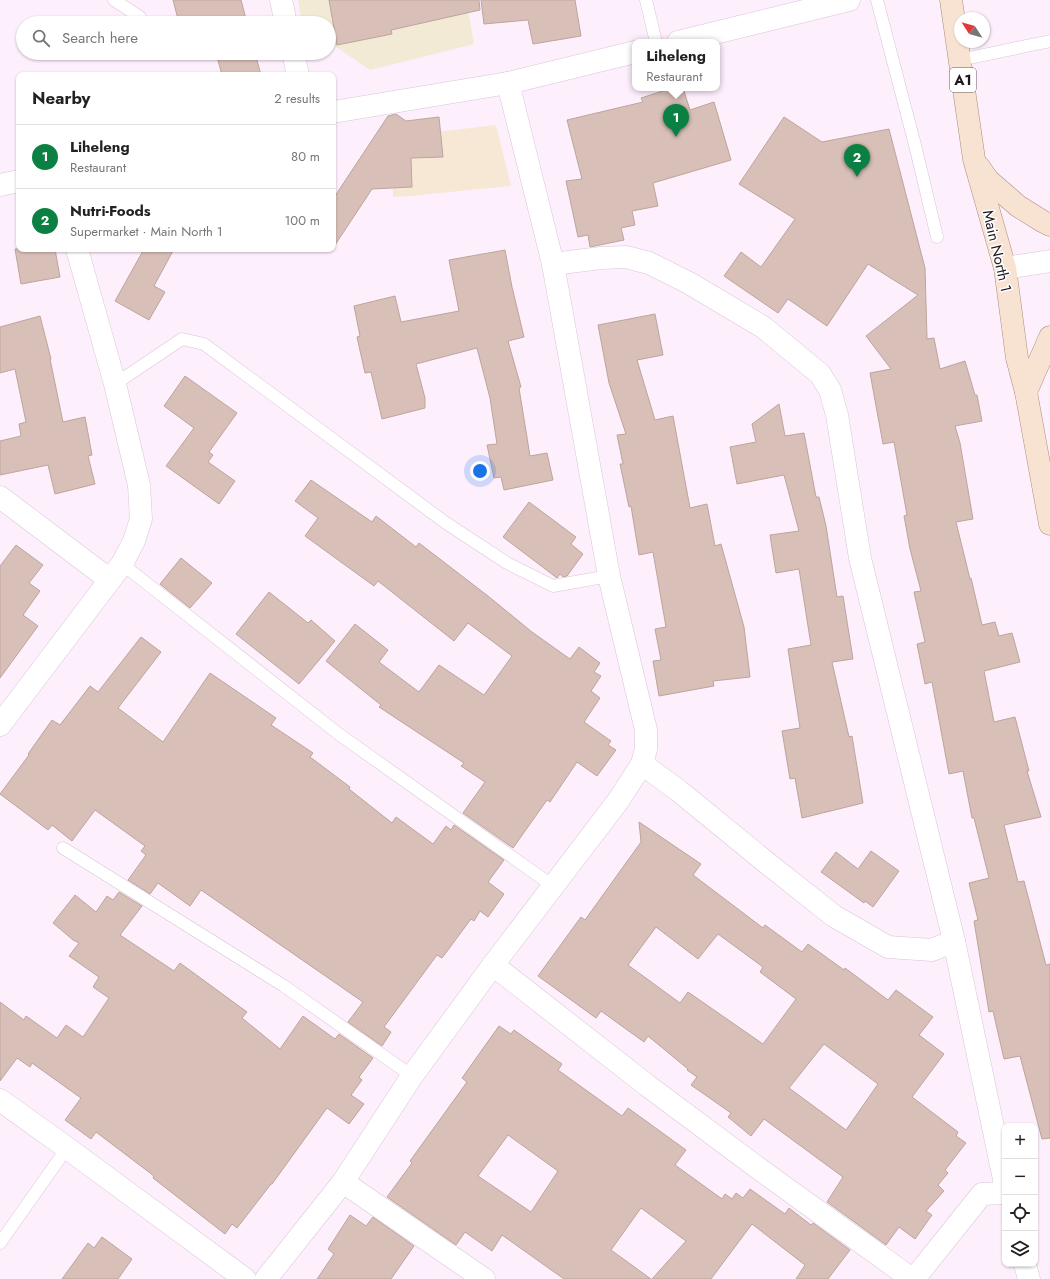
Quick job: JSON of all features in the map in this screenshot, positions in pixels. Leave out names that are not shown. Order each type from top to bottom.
[{"type":"main road","name":"Main North 1","points":[[951,0],[974,159],[1005,268],[1016,358],[1026,392],[1050,524]]},
{"type":"main road","points":[[974,159],[988,180],[1008,198],[1042,222],[1050,225]]},
{"type":"main road","points":[[1026,392],[1050,337]]},
{"type":"street","points":[[281,0],[284,16]]},
{"type":"street","points":[[690,39],[849,0]]},
{"type":"street","points":[[336,112],[508,83],[632,53]]},
{"type":"street","points":[[295,60],[297,72]]},
{"type":"street","points":[[266,1279],[343,1182],[412,1076],[618,801],[642,764],[646,749],[646,730],[609,576],[553,264],[508,83]]},
{"type":"street","points":[[0,185],[16,181]]},
{"type":"street","points":[[0,725],[116,572],[134,540],[141,519],[139,484],[115,384],[78,252]]},
{"type":"street","points":[[553,264],[601,258],[626,257],[649,263],[689,283],[763,327],[820,374],[830,390],[837,415],[860,558],[954,941],[1002,1170]]},
{"type":"street","points":[[1005,268],[1050,261]]},
{"type":"street","points":[[0,497],[116,572]]},
{"type":"street","points":[[642,764],[680,791],[834,916],[888,947],[932,950],[954,941]]},
{"type":"street","points":[[494,965],[648,1086],[762,1171],[913,1279],[982,1194],[1002,1193]]},
{"type":"street","points":[[0,1100],[245,1279]]},
{"type":"street","points":[[343,1182],[484,1279]]},
{"type":"street","points":[[1026,1267],[1029,1279]]},
{"type":"lane","points":[[114,0],[138,16]]},
{"type":"lane","points":[[646,0],[655,39]]},
{"type":"lane","points":[[877,0],[915,145],[937,237]]},
{"type":"lane","points":[[960,60],[1050,41]]},
{"type":"lane","points":[[115,384],[182,339],[204,344],[446,523],[507,563],[553,586],[609,576]]},
{"type":"lane","points":[[116,572],[340,735],[553,886]]},
{"type":"lane","points":[[63,848],[284,986],[412,1076]]},
{"type":"lane","points":[[0,1243],[67,1148]]},
{"type":"shaded area","points":[[298,0],[466,0],[474,44],[370,70],[336,47],[336,16],[301,16]]},
{"type":"shaded area","points":[[496,125],[511,186],[393,197],[392,165],[410,135]]},
{"type":"building","points":[[173,0],[241,0],[245,16],[177,16]]},
{"type":"building","points":[[329,0],[479,0],[480,10],[391,30],[392,34],[337,45],[336,16],[332,16]]},
{"type":"building","points":[[481,0],[575,0],[581,36],[533,44],[528,20],[484,24]]},
{"type":"building","points":[[218,60],[257,60],[260,72],[221,72]]},
{"type":"building","points":[[663,91],[684,91],[690,110],[714,102],[731,160],[653,183],[658,206],[632,211],[635,225],[621,228],[624,240],[590,247],[588,235],[578,237],[566,181],[582,179],[567,120],[643,102],[641,98]]},
{"type":"building","points":[[396,114],[406,121],[439,117],[443,157],[411,158],[412,187],[372,189],[336,243],[336,194],[388,116]]},
{"type":"building","points":[[784,117],[822,142],[889,129],[925,268],[927,339],[934,338],[940,369],[965,361],[975,395],[977,395],[982,421],[955,426],[960,443],[973,519],[956,522],[982,625],[995,622],[999,636],[1012,633],[1020,662],[984,671],[994,722],[1015,717],[1029,771],[1027,771],[1041,817],[1004,825],[1018,882],[1024,881],[1046,965],[1050,964],[1050,1138],[1042,1139],[1020,1056],[1004,1059],[993,1011],[989,1012],[974,921],[978,920],[969,883],[989,878],[974,818],[972,818],[963,771],[949,774],[932,682],[925,684],[917,644],[925,642],[914,592],[921,591],[910,549],[904,516],[907,515],[894,442],[883,444],[870,373],[891,369],[866,336],[918,295],[868,264],[827,326],[788,299],[778,313],[724,276],[741,252],[761,267],[795,219],[739,184]]},
{"type":"building","points":[[15,249],[16,252],[56,252],[60,277],[21,284]]},
{"type":"building","points":[[505,250],[524,337],[508,341],[521,387],[519,388],[530,456],[547,453],[553,480],[504,490],[501,477],[494,478],[487,445],[497,444],[490,398],[477,348],[416,364],[425,398],[425,408],[382,419],[371,372],[365,373],[357,337],[360,336],[354,306],[395,296],[401,322],[459,311],[449,260]]},
{"type":"building","points":[[142,252],[172,252],[154,286],[165,292],[149,320],[115,301]]},
{"type":"building","points":[[655,314],[663,355],[637,360],[655,420],[673,416],[690,508],[707,504],[715,546],[721,544],[744,627],[750,677],[713,681],[714,686],[659,696],[653,661],[661,660],[655,629],[666,627],[653,552],[639,555],[631,506],[629,507],[620,464],[623,464],[617,435],[626,434],[609,383],[598,325]]},
{"type":"building","points":[[40,316],[51,359],[63,422],[85,417],[92,455],[88,456],[95,484],[55,494],[48,465],[0,475],[0,441],[21,436],[19,424],[26,422],[15,369],[0,373],[0,327]]},
{"type":"building","points":[[185,376],[237,413],[209,452],[213,455],[208,462],[235,481],[219,504],[166,466],[194,428],[164,406]]},
{"type":"building","points":[[779,404],[785,436],[804,433],[816,497],[819,497],[826,526],[837,597],[843,596],[853,659],[832,662],[849,737],[852,736],[863,803],[802,818],[795,778],[790,779],[782,731],[800,728],[788,649],[811,645],[799,569],[776,573],[770,535],[799,531],[784,475],[737,484],[730,447],[756,442],[752,424]]},
{"type":"building","points":[[311,480],[372,522],[376,516],[416,547],[419,543],[532,632],[570,659],[579,647],[600,663],[594,672],[601,676],[591,691],[600,698],[584,722],[611,741],[608,745],[616,750],[597,776],[577,762],[550,802],[547,800],[513,848],[463,813],[485,782],[461,766],[464,763],[379,707],[381,705],[326,661],[355,624],[388,650],[379,662],[419,692],[439,665],[484,695],[512,656],[468,623],[454,641],[378,581],[374,586],[305,536],[318,518],[295,501]]},
{"type":"building","points":[[529,502],[576,537],[571,544],[583,554],[567,576],[563,577],[560,574],[557,578],[503,537]]},
{"type":"building","points":[[16,545],[43,565],[29,583],[40,591],[23,615],[38,626],[0,678],[0,566]]},
{"type":"building","points":[[181,558],[212,583],[190,608],[160,584]]},
{"type":"building","points":[[269,592],[308,623],[311,620],[335,641],[299,684],[236,634]]},
{"type":"building","points":[[141,637],[161,652],[118,708],[163,742],[210,673],[276,718],[271,725],[313,753],[310,757],[350,787],[349,789],[392,823],[396,817],[433,844],[446,826],[451,830],[454,825],[504,860],[488,882],[504,894],[488,917],[480,911],[474,921],[471,919],[442,958],[437,955],[384,1027],[391,1032],[382,1046],[348,1022],[363,1002],[201,890],[190,906],[158,883],[150,894],[128,880],[146,855],[141,851],[145,846],[95,810],[72,841],[52,825],[48,830],[0,794],[29,755],[28,754],[52,720],[60,725],[90,686],[98,692]]},
{"type":"building","points":[[639,822],[701,864],[693,875],[763,928],[765,925],[802,952],[808,944],[844,970],[845,968],[888,1000],[896,990],[933,1017],[919,1035],[944,1054],[912,1097],[958,1132],[956,1136],[966,1143],[945,1170],[948,1173],[938,1185],[944,1191],[926,1211],[932,1215],[915,1239],[899,1227],[886,1245],[827,1202],[843,1177],[764,1119],[751,1136],[728,1117],[731,1113],[691,1085],[697,1077],[648,1036],[644,1042],[601,1011],[596,1018],[538,976],[581,917],[585,920],[641,842]],"holes":[[[656,927],[698,959],[718,934],[763,967],[760,972],[796,999],[763,1044],[688,992],[680,1003],[628,965]],[[824,1044],[878,1084],[846,1130],[789,1088]]]},
{"type":"building","points":[[871,851],[899,871],[873,907],[865,901],[864,903],[821,872],[836,852],[858,869]]},
{"type":"building","points":[[119,892],[142,906],[120,935],[174,971],[180,963],[247,1012],[242,1018],[280,1049],[303,1016],[335,1039],[339,1034],[373,1058],[359,1077],[362,1080],[351,1095],[364,1104],[349,1124],[327,1108],[272,1184],[237,1228],[232,1224],[225,1234],[153,1178],[154,1176],[96,1132],[91,1139],[65,1120],[81,1098],[32,1063],[30,1067],[17,1058],[0,1081],[0,1002],[24,1020],[26,1016],[57,1038],[66,1025],[83,1037],[109,998],[93,987],[99,977],[69,956],[79,943],[73,940],[53,923],[75,895],[96,912],[107,896],[113,900]]},
{"type":"building","points":[[499,1026],[511,1034],[514,1030],[562,1064],[558,1070],[622,1116],[628,1108],[686,1150],[675,1165],[722,1199],[725,1194],[732,1199],[736,1193],[743,1198],[750,1189],[785,1214],[789,1208],[811,1225],[813,1223],[850,1250],[828,1279],[796,1279],[805,1265],[752,1224],[711,1279],[652,1279],[686,1241],[641,1208],[611,1250],[651,1279],[564,1279],[502,1235],[492,1251],[465,1232],[456,1245],[387,1197],[412,1163],[410,1161],[467,1082],[462,1078]],"holes":[[[508,1135],[558,1171],[531,1212],[478,1176]]]},
{"type":"building","points":[[350,1215],[366,1226],[373,1217],[414,1246],[391,1279],[317,1279],[334,1254],[328,1249]]},
{"type":"building","points":[[102,1237],[132,1259],[118,1279],[62,1279],[88,1243],[94,1248]]},
{"type":"place","name":"Liheleng","points":[[676,137]]},
{"type":"place","name":"Nutri-Foods","points":[[857,177]]}]
